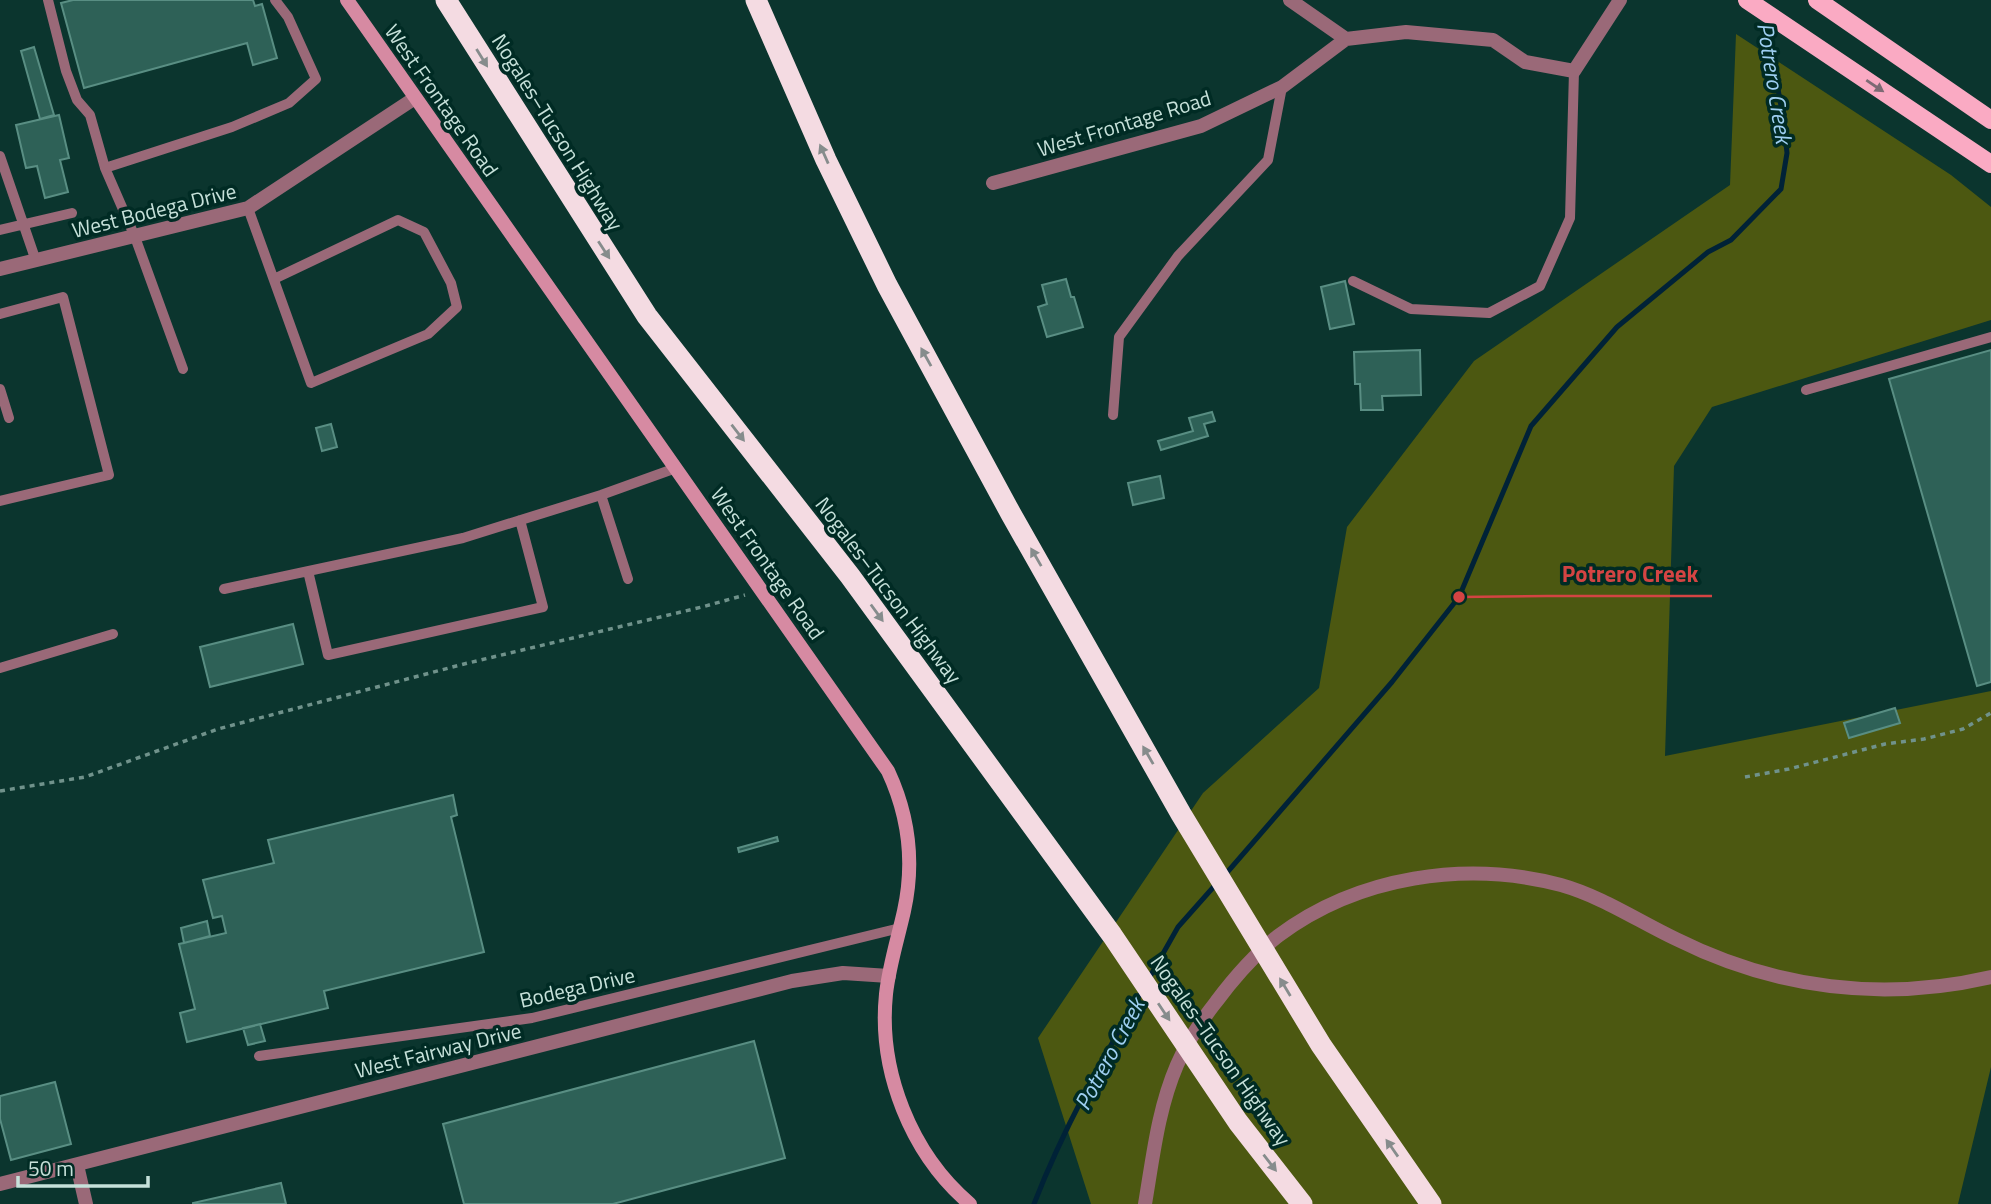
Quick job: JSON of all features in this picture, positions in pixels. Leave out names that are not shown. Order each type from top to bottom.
[{"type":"highway","name":"Nogales–Tucson Highway","points":[[446,0],[647,316],[850,576],[1112,935],[1238,1122],[1302,1204]]},
{"type":"highway","points":[[756,0],[826,160],[887,285],[1011,514],[1181,814],[1321,1045],[1431,1204]]},
{"type":"main road","points":[[1747,0],[1991,164]]},
{"type":"main road","points":[[1820,2],[1991,120]]},
{"type":"street","name":"West Frontage Road","points":[[347,0],[875,750],[898,792],[909,838],[909,886],[889,976],[885,1014],[887,1051],[901,1105],[927,1155],[970,1204]]},
{"type":"street","points":[[1290,0],[1346,39],[1406,32],[1493,40],[1525,62],[1574,71],[1619,0]]},
{"type":"street","name":"West Frontage Road","points":[[993,183],[1201,126],[1282,87],[1346,39]]},
{"type":"street","name":"West Bodega Drive","points":[[0,269],[248,208],[415,98]]},
{"type":"street","points":[[1145,1204],[1160,1114],[1168,1088],[1191,1037],[1228,986],[1278,936],[1310,916],[1378,887],[1414,878],[1451,874],[1513,876],[1562,886],[1598,898],[1721,960],[1767,975],[1814,985],[1863,990],[1911,990],[1991,977]]},
{"type":"street","name":"West Fairway Drive","points":[[0,1184],[792,981],[843,973],[889,976]]},
{"type":"street","points":[[77,1166],[86,1204]]},
{"type":"lane","points":[[48,0],[66,71],[77,100],[90,115],[105,168],[135,237],[183,369]]},
{"type":"lane","points":[[105,168],[232,127],[289,103],[316,79],[288,17],[275,0]]},
{"type":"lane","points":[[1353,281],[1411,309],[1489,313],[1539,286],[1570,218],[1574,71]]},
{"type":"lane","points":[[1113,415],[1119,337],[1178,256],[1268,160],[1282,87]]},
{"type":"lane","points":[[0,156],[36,261]]},
{"type":"lane","points":[[248,208],[311,383],[428,334],[457,307],[450,283],[424,232],[398,220],[274,279]]},
{"type":"lane","points":[[0,230],[72,213]]},
{"type":"lane","points":[[0,314],[63,297],[109,475],[0,501]]},
{"type":"lane","points":[[1806,390],[1991,337]]},
{"type":"lane","points":[[0,389],[9,418]]},
{"type":"lane","points":[[224,589],[463,538],[601,495],[676,468]]},
{"type":"lane","points":[[601,495],[628,579]]},
{"type":"lane","points":[[308,571],[328,655],[543,607],[520,520]]},
{"type":"lane","points":[[0,667],[113,634]]},
{"type":"lane","name":"Bodega Drive","points":[[259,1056],[532,1018],[900,928]]},
{"type":"path","points":[[0,791],[85,777],[218,729],[762,590]]},
{"type":"path","points":[[1745,777],[1789,769],[1885,744],[1924,739],[1963,729],[1991,713]]},
{"type":"green space","points":[[1736,34],[1951,175],[1991,207],[1991,320],[1712,407],[1674,466],[1665,756],[1991,691],[1991,1067],[1958,1204],[1091,1204],[1038,1038],[1203,793],[1319,688],[1347,527],[1474,361],[1730,185]]},
{"type":"building","points":[[73,0],[253,0],[255,6],[262,4],[277,58],[253,65],[247,43],[84,88],[61,3]]},
{"type":"building","points":[[34,47],[54,115],[40,119],[21,51]]},
{"type":"building","points":[[59,115],[69,158],[60,160],[68,192],[45,198],[37,166],[26,168],[16,125]]},
{"type":"building","points":[[1066,279],[1083,327],[1047,337],[1038,307],[1047,304],[1042,285]]},
{"type":"building","points":[[1345,281],[1354,324],[1330,329],[1321,287]]},
{"type":"building","points":[[1420,350],[1421,395],[1382,396],[1383,410],[1361,410],[1360,384],[1355,384],[1354,352]]},
{"type":"building","points":[[1991,350],[1991,682],[1977,686],[1889,379]]},
{"type":"building","points":[[1212,412],[1215,421],[1204,424],[1208,436],[1161,450],[1158,441],[1193,431],[1189,418]]},
{"type":"building","points":[[331,424],[337,447],[322,451],[316,428]]},
{"type":"building","points":[[1160,476],[1164,498],[1133,505],[1128,483]]},
{"type":"building","points":[[293,624],[303,664],[210,687],[200,647]]},
{"type":"building","points":[[1895,708],[1900,723],[1849,738],[1844,723]]},
{"type":"building","points":[[453,795],[457,815],[451,817],[484,952],[324,991],[328,1008],[187,1042],[180,1013],[195,1009],[179,944],[226,933],[222,916],[213,918],[203,880],[274,863],[268,840]]},
{"type":"building","points":[[777,837],[778,841],[739,852],[738,848]]},
{"type":"building","points":[[207,921],[210,936],[184,943],[181,928]]},
{"type":"building","points":[[260,1024],[265,1041],[248,1045],[243,1028]]},
{"type":"building","points":[[754,1041],[785,1158],[613,1204],[464,1204],[443,1124]]},
{"type":"building","points":[[55,1082],[71,1144],[11,1160],[0,1119],[0,1096]]},
{"type":"building","points":[[281,1183],[286,1204],[193,1204],[193,1203]]},
{"type":"waterway","name":"Potrero Creek","points":[[1224,876],[1392,682],[1459,597],[1531,426],[1617,327],[1708,252],[1731,240],[1781,189],[1787,153],[1765,17]]},
{"type":"waterway","name":"Potrero Creek","points":[[1148,980],[1178,927],[1217,883]]},
{"type":"waterway","name":"Potrero Creek","points":[[1034,1204],[1071,1121],[1143,989]]},
{"type":"place","name":"Potrero Creek","points":[[1459,597]]}]
